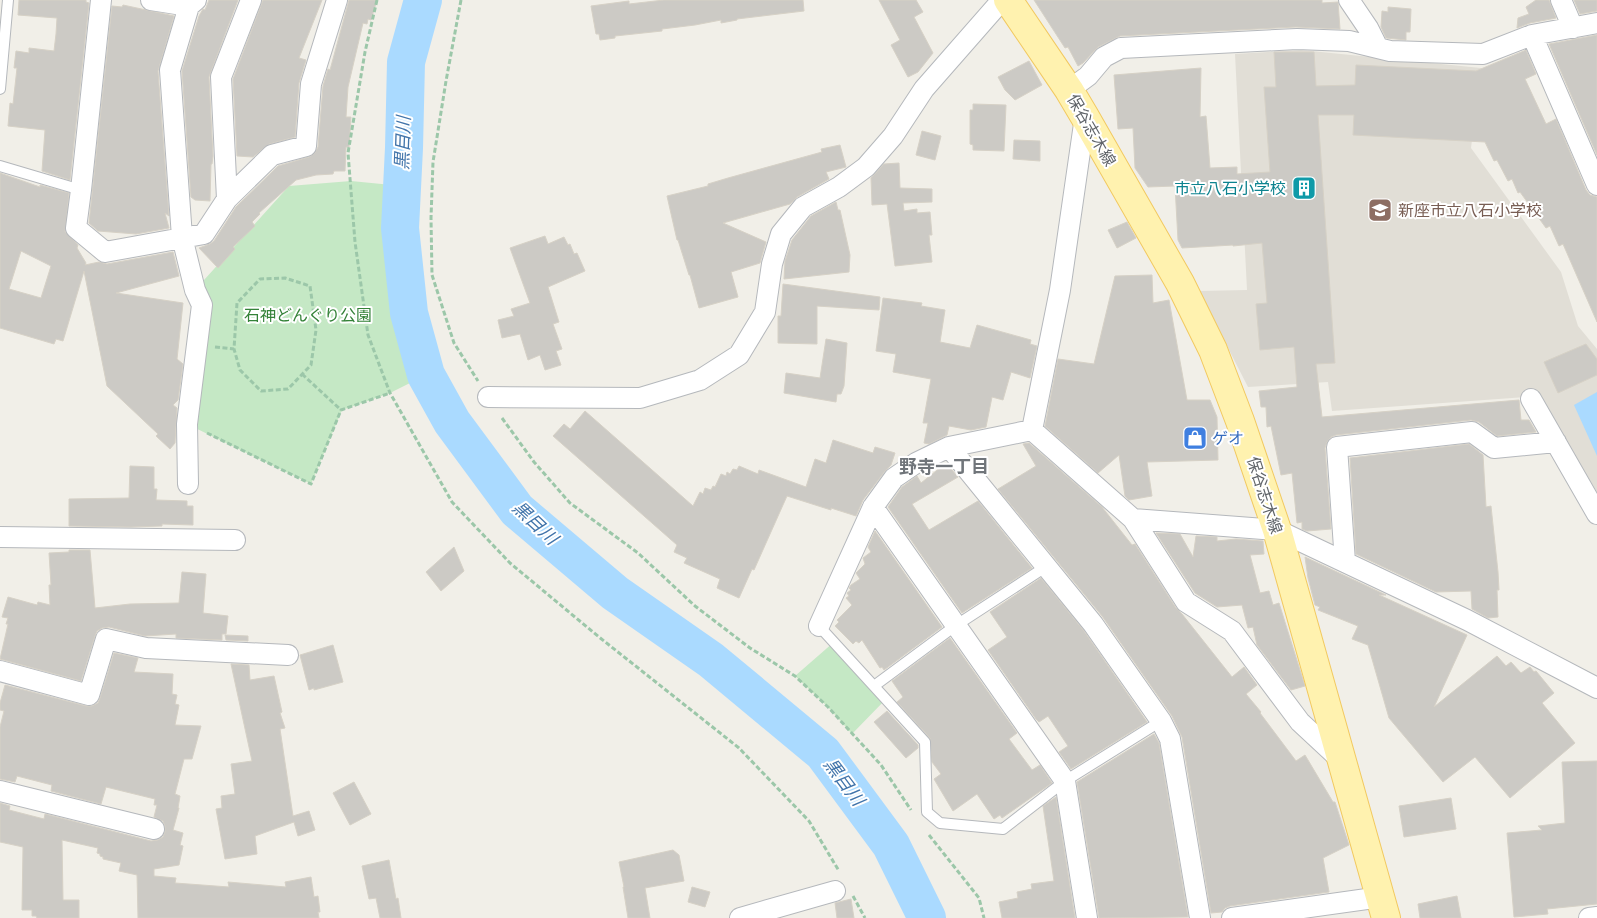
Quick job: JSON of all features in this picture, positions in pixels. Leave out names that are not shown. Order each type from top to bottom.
[{"type":"main road","name":"保谷志木線","points":[[1008,0],[1070,90],[1180,283],[1213,350],[1240,421],[1277,530],[1384,908]]},
{"type":"street","points":[[101,0],[82,190],[76,228],[105,252],[204,234],[227,199],[272,155],[306,146],[311,84],[337,0]]},
{"type":"street","points":[[150,0],[192,3],[170,70],[182,237],[195,290],[202,305],[188,424],[188,484]]},
{"type":"street","points":[[227,199],[220,77],[251,0]]},
{"type":"street","points":[[488,396],[640,398],[700,380],[739,355],[765,312],[772,264],[781,234],[803,207],[840,187],[866,168],[893,136],[924,89],[1002,0]]},
{"type":"street","points":[[1349,0],[1368,28],[1378,48]]},
{"type":"street","points":[[1561,0],[1573,28]]},
{"type":"street","points":[[1070,90],[1088,76],[1104,57],[1122,48],[1297,39],[1349,42],[1390,51],[1483,54],[1532,35],[1597,23]]},
{"type":"street","points":[[1532,35],[1597,185]]},
{"type":"street","points":[[1032,430],[1060,290],[1085,116]]},
{"type":"street","points":[[1531,399],[1597,514]]},
{"type":"street","points":[[819,626],[873,507],[894,478],[916,463],[949,447],[1032,430]]},
{"type":"street","points":[[1032,430],[1133,519],[1186,602],[1232,632],[1300,722],[1342,761]]},
{"type":"street","points":[[1345,562],[1337,447],[1472,432],[1494,448],[1556,442]]},
{"type":"street","points":[[949,447],[1093,624],[1161,721],[1170,739],[1200,918]]},
{"type":"street","points":[[873,507],[1065,781],[1087,918]]},
{"type":"street","points":[[1133,519],[1277,530],[1468,620],[1597,688]]},
{"type":"street","points":[[0,537],[235,540]]},
{"type":"street","points":[[0,671],[89,695],[106,639],[146,648],[288,656]]},
{"type":"street","points":[[0,791],[154,830]]},
{"type":"street","points":[[751,916],[844,893]]},
{"type":"street","points":[[1232,918],[1384,908]]},
{"type":"street","points":[[1589,918],[1597,917]]},
{"type":"lane","points":[[0,89],[8,0]]},
{"type":"lane","points":[[0,166],[82,190]]},
{"type":"lane","points":[[874,686],[956,626],[1047,566]]},
{"type":"lane","points":[[819,626],[925,742],[927,812],[940,823],[1002,829],[1065,781],[1161,721]]},
{"type":"path","points":[[377,0],[365,52],[348,153],[355,242],[368,335],[390,393],[452,502],[510,563],[599,637],[739,748],[810,821],[839,872]]},
{"type":"path","points":[[461,0],[433,162],[431,218],[432,274],[454,343],[534,462],[570,503],[638,553],[696,606],[750,648],[795,676],[828,707],[881,765],[914,814]]},
{"type":"path","points":[[285,278],[310,286],[316,330],[310,365],[288,389],[261,391],[240,370],[234,349],[237,303],[260,279],[285,278]]},
{"type":"path","points":[[197,346],[234,349]]},
{"type":"path","points":[[302,374],[342,410]]},
{"type":"path","points":[[188,424],[311,484],[342,410],[390,393]]},
{"type":"path","points":[[925,830],[979,898],[984,918]]},
{"type":"path","points":[[844,893],[865,918]]},
{"type":"shaded area","name":"新座市立八石小学校","points":[[1301,50],[1481,68],[1471,148],[1561,272],[1578,326],[1597,349],[1597,492],[1539,396],[1332,411],[1328,382],[1248,387],[1199,291],[1247,290],[1235,54]]},
{"type":"green space","name":"石神どんぐり公園","points":[[351,181],[402,186],[400,228],[409,313],[426,375],[390,393],[342,410],[311,484],[187,424],[195,290],[289,186]]},
{"type":"green space","points":[[834,642],[886,699],[852,734],[828,707],[795,676]]},
{"type":"water","points":[[1597,392],[1597,456],[1574,405]]},
{"type":"building","points":[[19,0],[86,0],[89,3],[70,180],[42,171],[45,130],[8,126],[10,103],[13,104],[17,68],[14,68],[16,51],[29,53],[29,48],[54,51],[56,34],[57,18],[18,15]]},
{"type":"building","points":[[209,0],[238,0],[209,77],[213,156],[210,201],[195,200],[191,197],[182,71],[199,16],[203,9],[205,10]]},
{"type":"building","points":[[263,0],[322,0],[299,58],[306,60],[299,83],[295,137],[269,144],[253,157],[237,156],[233,79]]},
{"type":"building","points":[[349,0],[377,0],[371,20],[368,19],[367,24],[363,23],[348,87],[346,117],[351,117],[349,147],[346,147],[345,171],[334,171],[333,174],[316,175],[296,180],[259,213],[252,222],[255,226],[233,247],[235,249],[218,268],[199,248],[214,241],[236,207],[278,166],[309,157],[315,153],[318,147],[323,86],[328,69],[330,70]]},
{"type":"building","points":[[664,0],[803,0],[804,11],[737,19],[721,23],[721,20],[662,29],[662,31],[615,36],[615,38],[600,40],[599,34],[596,34],[591,6],[629,1],[629,4]]},
{"type":"building","points":[[879,0],[916,0],[923,12],[914,17],[933,53],[918,72],[908,77],[891,45],[900,40]]},
{"type":"building","points":[[1034,0],[1322,0],[1322,3],[1338,2],[1340,29],[1296,27],[1120,36],[1098,47],[1078,66],[1068,47],[1065,48]]},
{"type":"building","points":[[1536,0],[1549,0],[1556,18],[1530,23],[1517,28],[1518,18],[1529,14],[1526,7]]},
{"type":"building","points":[[1574,0],[1597,0],[1597,11],[1580,14]]},
{"type":"building","points":[[123,5],[174,16],[158,71],[169,216],[165,213],[169,228],[136,234],[98,231],[89,223],[112,6],[122,7]]},
{"type":"building","points":[[1388,7],[1411,9],[1410,32],[1406,32],[1406,40],[1386,38],[1381,27],[1382,11],[1388,12]]},
{"type":"building","points":[[1597,35],[1597,155],[1549,44]]},
{"type":"building","points":[[1526,50],[1536,74],[1525,79],[1546,124],[1556,119],[1586,190],[1590,195],[1597,197],[1597,322],[1563,244],[1559,246],[1550,226],[1546,228],[1520,192],[1518,193],[1512,179],[1508,181],[1497,160],[1494,161],[1485,142],[1353,135],[1354,115],[1318,115],[1335,363],[1316,364],[1322,417],[1519,400],[1521,420],[1529,420],[1536,432],[1497,436],[1479,422],[1471,420],[1331,437],[1325,448],[1331,529],[1307,531],[1302,529],[1302,522],[1297,523],[1292,473],[1281,475],[1271,426],[1267,427],[1266,407],[1261,407],[1259,391],[1297,387],[1294,347],[1260,350],[1256,304],[1267,303],[1262,243],[1182,248],[1178,240],[1175,186],[1148,187],[1135,168],[1133,128],[1118,129],[1114,75],[1201,68],[1200,117],[1206,116],[1210,168],[1237,167],[1237,174],[1270,172],[1264,87],[1276,87],[1274,52],[1314,52],[1316,86],[1355,85],[1356,65],[1476,71]]},
{"type":"building","points":[[1029,61],[1042,85],[1015,100],[1005,90],[998,77]]},
{"type":"building","points":[[973,104],[1006,105],[1004,151],[973,150],[973,145],[970,144],[970,110],[973,110]]},
{"type":"building","points":[[922,131],[941,136],[935,160],[916,155]]},
{"type":"building","points":[[1014,140],[1040,141],[1040,161],[1013,159]]},
{"type":"building","points":[[840,145],[846,167],[826,172],[829,179],[797,197],[790,204],[723,223],[766,242],[760,263],[731,272],[738,297],[699,308],[690,275],[677,240],[667,196],[708,186],[708,184],[822,152],[821,149]]},
{"type":"building","points":[[899,163],[900,188],[932,189],[932,202],[903,203],[904,211],[917,209],[917,213],[930,212],[932,235],[929,235],[932,262],[895,266],[887,204],[872,205],[871,178],[884,164]]},
{"type":"building","points":[[0,173],[40,187],[40,185],[69,193],[65,232],[78,245],[77,248],[86,263],[85,265],[99,262],[107,264],[173,252],[179,276],[116,293],[183,303],[177,359],[183,364],[178,400],[173,405],[177,408],[175,443],[170,449],[156,436],[158,434],[107,386],[84,271],[63,341],[56,339],[54,344],[0,328]],"holes":[[[21,251],[51,266],[41,298],[9,289]]]},
{"type":"building","points":[[836,202],[838,210],[840,210],[850,255],[849,272],[784,279],[785,261],[792,240],[811,216]]},
{"type":"building","points":[[1127,222],[1136,238],[1117,248],[1108,230]]},
{"type":"building","points":[[545,236],[548,244],[564,237],[568,245],[570,244],[574,254],[577,253],[585,271],[548,287],[559,322],[553,324],[562,349],[556,351],[561,365],[545,370],[540,355],[528,360],[520,334],[502,338],[498,320],[514,316],[511,309],[530,303],[510,248]]},
{"type":"building","points":[[1152,275],[1153,303],[1169,300],[1187,400],[1210,400],[1217,417],[1218,460],[1147,462],[1152,496],[1129,500],[1125,496],[1119,455],[1098,473],[1045,426],[1058,359],[1094,364],[1115,276]]},
{"type":"building","points":[[783,284],[880,297],[879,310],[817,306],[817,344],[778,343],[778,316],[781,316]]},
{"type":"building","points":[[883,298],[922,303],[921,306],[945,310],[940,342],[970,348],[977,325],[1031,340],[1030,344],[1037,346],[1030,378],[1011,372],[1003,400],[992,397],[986,427],[971,430],[949,426],[947,435],[929,444],[924,443],[928,423],[923,423],[931,379],[893,372],[896,354],[876,351]]},
{"type":"building","points":[[826,339],[847,343],[844,386],[841,394],[837,394],[836,402],[784,393],[786,373],[820,378]]},
{"type":"building","points":[[1586,344],[1597,359],[1597,375],[1558,393],[1544,362]]},
{"type":"building","points":[[585,411],[693,506],[700,492],[703,494],[705,488],[711,490],[713,486],[715,487],[721,474],[726,476],[727,472],[730,474],[733,469],[737,470],[739,466],[758,474],[759,470],[806,487],[815,459],[826,463],[833,440],[873,453],[875,447],[895,453],[891,465],[863,500],[856,516],[787,496],[754,570],[752,569],[739,598],[717,588],[720,579],[684,563],[687,558],[674,552],[677,545],[553,436],[564,424],[570,429]]},
{"type":"building","points":[[1029,443],[1102,507],[1132,545],[1135,544],[1176,608],[1232,677],[1244,667],[1257,685],[1246,694],[1296,761],[1305,755],[1333,802],[1335,802],[1349,845],[1323,858],[1329,892],[1230,906],[1222,912],[1211,913],[1182,737],[1172,716],[1102,616],[998,489],[1036,466],[1023,444]]},
{"type":"building","points":[[1469,444],[1483,455],[1486,507],[1491,506],[1498,572],[1498,617],[1488,618],[1472,609],[1471,591],[1436,592],[1356,554],[1350,458]]},
{"type":"building","points":[[946,463],[958,477],[912,504],[929,530],[978,501],[1032,568],[962,613],[888,507],[902,487],[917,476],[921,483]]},
{"type":"building","points":[[130,466],[154,467],[154,489],[157,489],[156,500],[187,501],[187,506],[193,506],[193,525],[69,526],[69,499],[129,498]]},
{"type":"building","points":[[875,531],[942,627],[884,670],[882,667],[880,668],[862,640],[859,643],[856,641],[853,644],[835,626],[839,622],[837,620],[852,605],[846,598],[849,596],[847,593],[851,590],[849,588],[851,585],[860,579],[856,573],[865,564],[863,558],[871,552],[868,547]]},
{"type":"building","points":[[1156,533],[1180,534],[1193,557],[1196,536],[1217,537],[1217,541],[1236,539],[1263,541],[1264,554],[1250,555],[1260,593],[1269,591],[1273,605],[1279,603],[1305,686],[1291,690],[1257,645],[1253,627],[1248,628],[1242,605],[1217,607],[1195,593]]},
{"type":"building","points":[[454,547],[464,571],[441,591],[426,572]]},
{"type":"building","points":[[69,550],[90,550],[95,608],[130,604],[179,603],[182,572],[206,574],[203,613],[228,616],[226,634],[222,634],[222,640],[176,638],[176,634],[145,636],[109,627],[102,628],[97,631],[95,636],[81,681],[0,659],[8,624],[6,624],[8,618],[2,617],[8,597],[37,605],[38,602],[50,605],[49,553],[69,552]]},
{"type":"building","points":[[1305,557],[1386,595],[1379,595],[1467,635],[1434,707],[1497,656],[1506,666],[1511,662],[1521,673],[1530,667],[1534,672],[1536,671],[1554,693],[1542,703],[1575,743],[1510,798],[1475,757],[1443,782],[1389,718],[1368,645],[1352,639],[1358,626],[1318,610],[1320,607],[1315,605]]},
{"type":"building","points":[[1041,578],[1084,631],[1147,722],[1071,769],[1059,752],[1068,746],[1048,716],[1039,722],[1036,719],[988,650],[1007,637],[990,612]]},
{"type":"building","points":[[225,635],[248,636],[248,641],[226,640]]},
{"type":"building","points":[[950,638],[1017,733],[1009,739],[1032,770],[1040,765],[1052,783],[1002,818],[1000,815],[994,819],[977,794],[953,811],[934,779],[941,774],[932,762],[930,738],[897,702],[903,697],[892,681]]},
{"type":"building","points":[[333,645],[343,682],[309,690],[300,655]]},
{"type":"building","points":[[114,653],[138,658],[134,672],[173,674],[172,694],[177,695],[175,704],[179,705],[175,725],[201,726],[192,759],[184,759],[175,794],[180,796],[173,830],[183,833],[180,845],[183,846],[179,865],[154,869],[154,876],[176,878],[175,883],[229,887],[228,882],[286,887],[285,882],[311,877],[314,897],[318,896],[319,918],[138,918],[137,875],[119,871],[121,863],[103,859],[97,853],[98,848],[62,840],[63,900],[79,900],[79,918],[37,918],[32,916],[32,910],[22,910],[23,847],[0,842],[0,803],[10,806],[9,810],[44,819],[45,814],[151,841],[163,837],[165,832],[163,821],[154,817],[157,805],[154,805],[155,799],[106,787],[101,804],[51,791],[52,785],[17,776],[15,782],[0,779],[0,727],[4,711],[0,710],[0,703],[5,685],[92,706],[98,703]]},
{"type":"building","points":[[231,664],[249,665],[250,680],[274,676],[282,712],[280,713],[285,728],[280,729],[293,816],[309,811],[315,830],[298,836],[294,822],[255,836],[257,854],[225,859],[216,809],[222,808],[221,796],[235,794],[231,764],[252,761]]},
{"type":"building","points":[[887,711],[918,745],[918,748],[906,758],[874,722]]},
{"type":"building","points":[[1154,734],[1159,743],[1188,917],[1099,918],[1077,782]]},
{"type":"building","points":[[1597,761],[1597,904],[1547,909],[1548,914],[1514,917],[1507,833],[1542,830],[1538,826],[1565,823],[1562,762]]},
{"type":"building","points":[[354,782],[371,814],[350,825],[333,793]]},
{"type":"building","points":[[1056,797],[1075,918],[1002,918],[999,902],[1018,898],[1017,892],[1032,889],[1031,884],[1054,881],[1043,806]]},
{"type":"building","points":[[1451,798],[1456,829],[1404,837],[1399,806]]},
{"type":"building","points":[[673,850],[679,855],[684,881],[645,888],[650,918],[628,918],[619,862]]},
{"type":"building","points":[[389,860],[401,918],[380,918],[376,898],[369,899],[362,866]]},
{"type":"building","points":[[692,887],[710,892],[705,907],[688,902]]},
{"type":"building","points":[[1457,896],[1461,918],[1420,918],[1418,904]]},
{"type":"building","points":[[851,899],[854,918],[837,918],[835,903]]},
{"type":"waterway","name":"黒目川","points":[[423,0],[406,62],[400,228],[409,313],[426,375],[452,422],[517,510],[615,593],[711,660],[823,753],[891,845],[927,918]]},
{"type":"place","name":"市立八石小学校","points":[[1304,188]]},
{"type":"place","name":"新座市立八石小学校","points":[[1380,210]]},
{"type":"place","name":"ゲオ","points":[[1195,438]]},
{"type":"district","name":"野寺一丁目","points":[[944,467]]}]
